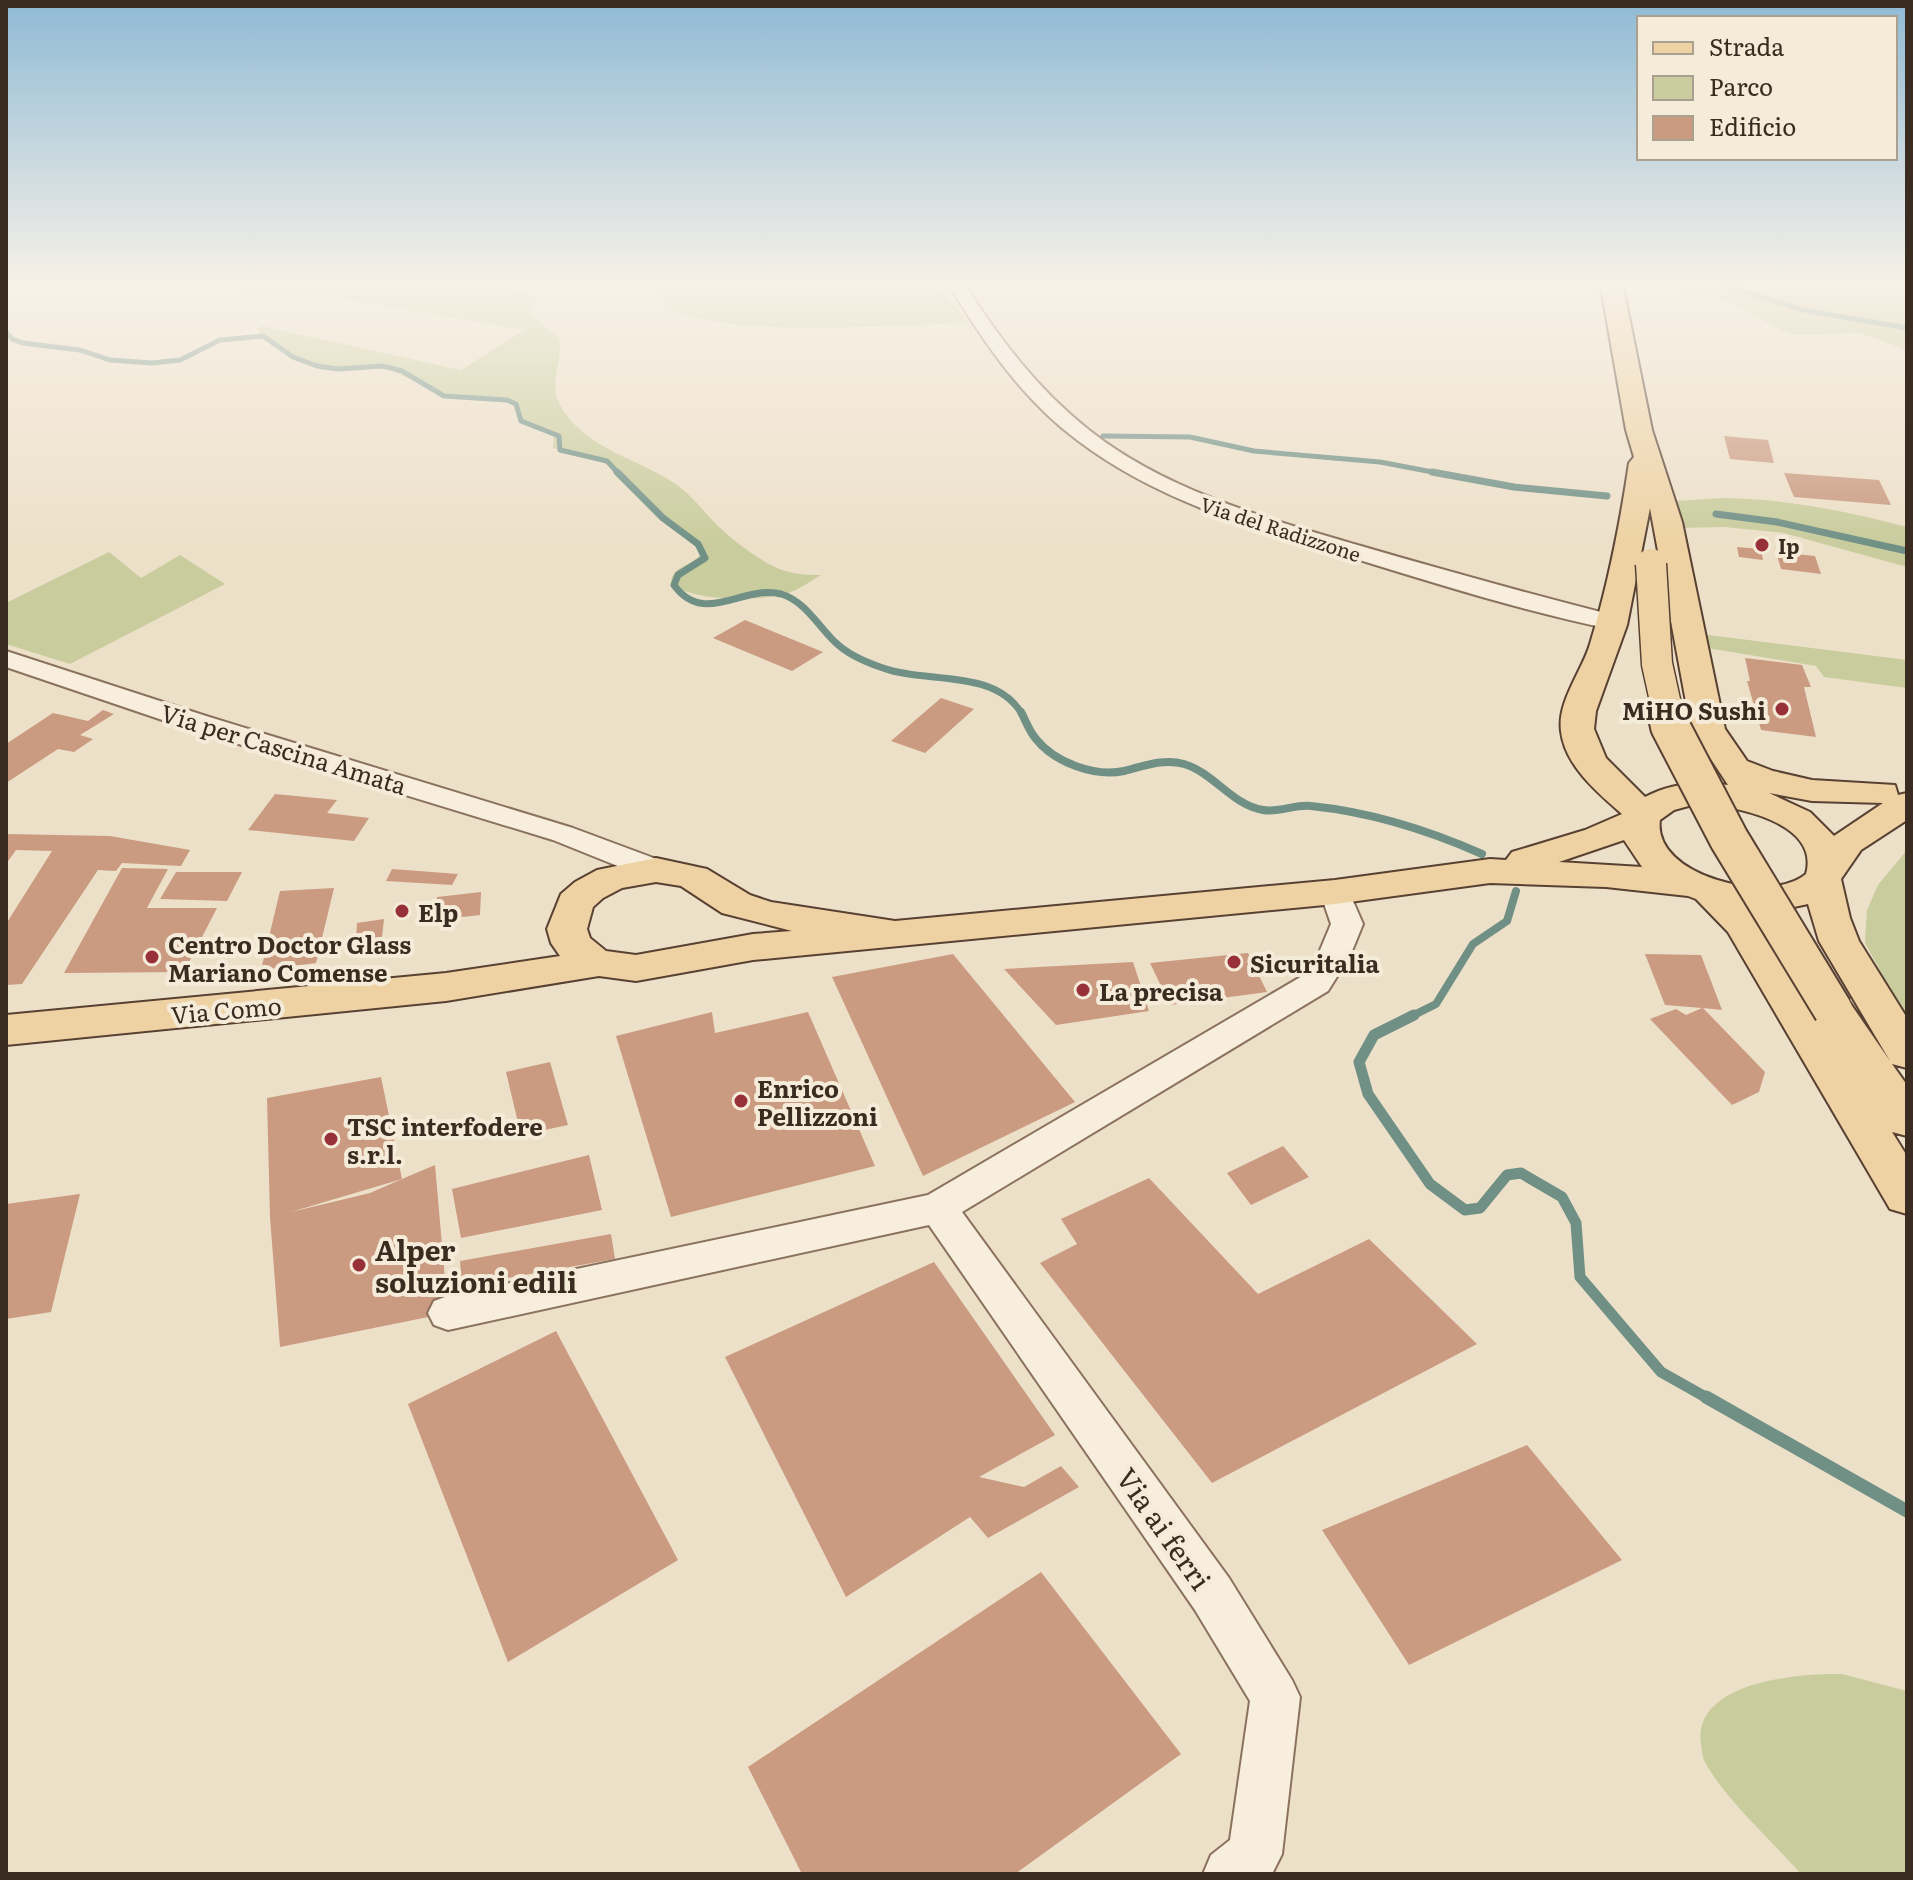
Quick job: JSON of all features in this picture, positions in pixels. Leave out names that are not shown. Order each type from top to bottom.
[{"type":"main road","points":[[1629,370],[1644,447],[1650,499],[1657,664],[1670,726],[1907,1196]]},
{"type":"main road","points":[[1644,447],[1635,533],[1608,636],[1577,725],[1581,745],[1609,782],[1642,817],[1641,840],[1652,856],[1676,875],[1702,887],[1743,925],[1907,1120]]},
{"type":"main road","points":[[1644,447],[1668,522],[1708,729],[1766,806]]},
{"type":"main road","points":[[1589,758],[1615,772],[1685,794]]},
{"type":"main road","points":[[1731,762],[1753,775],[1788,787],[1899,795]]},
{"type":"main road","points":[[1490,871],[1598,838],[1642,817],[1662,800],[1685,794],[1721,794],[1766,806],[1795,820],[1817,840],[1827,858],[1825,873],[1830,918],[1839,941],[1907,1053]]},
{"type":"main road","points":[[1766,806],[1899,795]]},
{"type":"main road","points":[[895,934],[798,920],[736,904],[693,877],[656,870],[611,878],[589,890],[575,903],[567,929],[571,943],[585,957],[599,963],[636,968],[729,950],[1335,892],[1490,871],[1575,873],[1702,887],[1742,898],[1772,899],[1813,888],[1848,842],[1899,795]]},
{"type":"main road","points":[[1575,873],[1645,890],[1713,919],[1817,1015]]},
{"type":"main road","points":[[678,960],[697,952],[718,932],[724,911],[718,895]]},
{"type":"main road","name":"Via Como","points":[[446,987],[526,955],[567,929]]},
{"type":"main road","name":"Via Como","points":[[6,1030],[446,987],[599,963]]},
{"type":"street","name":"Via del Radizzone","points":[[1014,370],[1051,412],[1080,436],[1120,462],[1221,511],[1546,609],[1592,632],[1608,636]]},
{"type":"street","name":"Via per Cascina Amata","points":[[6,659],[196,722],[563,834],[656,870]]},
{"type":"street","points":[[563,834],[588,858],[592,881],[589,890]]},
{"type":"street","points":[[448,1313],[938,1208],[1316,983],[1334,956],[1347,924],[1335,892]]},
{"type":"street","name":"Via ai ferri","points":[[938,1208],[1212,1594],[1275,1697],[1255,1854],[1230,1874]]},
{"type":"green space","points":[[391,370],[557,370],[555,386],[559,403],[581,431],[680,487],[724,532],[758,558],[784,571],[821,575],[791,592],[769,597],[708,597],[681,590],[671,584],[672,577],[702,552],[663,519],[610,466],[592,457],[553,448],[554,435],[522,422],[513,404],[493,398],[443,395]]},
{"type":"green space","points":[[1724,498],[1816,507],[1907,527],[1907,567],[1784,533],[1724,527],[1679,528],[1675,501]]},
{"type":"green space","points":[[109,552],[141,578],[180,555],[225,584],[70,664],[6,644],[6,603]]},
{"type":"green space","points":[[1700,634],[1907,660],[1907,688],[1824,677],[1816,666],[1701,647]]},
{"type":"green space","points":[[1907,850],[1907,1021],[1865,943],[1867,910],[1878,885]]},
{"type":"green space","points":[[1842,1674],[1907,1691],[1907,1874],[1801,1874],[1736,1805],[1703,1758],[1703,1723],[1713,1707],[1730,1694],[1776,1679]]},
{"type":"building","points":[[1724,436],[1768,440],[1774,463],[1730,459]]},
{"type":"building","points":[[1784,473],[1879,480],[1891,505],[1794,497]]},
{"type":"building","points":[[1737,547],[1761,549],[1763,560],[1739,557]]},
{"type":"building","points":[[1776,552],[1815,556],[1821,574],[1781,569]]},
{"type":"building","points":[[745,620],[823,652],[792,671],[713,638]]},
{"type":"building","name":"MiHO Sushi","points":[[1745,658],[1802,665],[1811,687],[1804,687],[1816,737],[1761,730],[1747,681],[1750,681]]},
{"type":"building","points":[[941,698],[974,709],[925,753],[891,741]]},
{"type":"building","points":[[103,710],[114,714],[80,735],[93,739],[74,752],[58,749],[6,783],[6,744],[53,713],[88,721]]},
{"type":"building","points":[[275,794],[337,800],[327,813],[369,818],[354,841],[248,830]]},
{"type":"building","points":[[6,834],[110,836],[190,850],[181,866],[122,863],[116,871],[98,870],[22,984],[6,985],[6,924],[52,851],[16,850],[6,864]]},
{"type":"building","points":[[122,868],[168,869],[147,908],[217,908],[184,972],[64,973]]},
{"type":"building","points":[[392,869],[458,874],[452,885],[386,881]]},
{"type":"building","points":[[176,872],[242,872],[227,901],[160,899]]},
{"type":"building","points":[[334,888],[316,963],[261,970],[280,891]]},
{"type":"building","points":[[481,892],[480,915],[435,920],[437,897]]},
{"type":"building","points":[[384,919],[382,937],[356,940],[357,923]]},
{"type":"building","points":[[1248,953],[1267,992],[1170,1005],[1150,963]]},
{"type":"building","points":[[953,954],[1075,1102],[923,1176],[832,977]]},
{"type":"building","points":[[1645,954],[1701,955],[1722,1010],[1703,1008],[1765,1072],[1759,1092],[1732,1105],[1650,1019],[1676,1009],[1686,1015],[1702,1008],[1665,1005]]},
{"type":"building","name":"La precisa","points":[[1133,962],[1149,1011],[1056,1025],[1004,969]]},
{"type":"building","name":"Enrico Pellizzoni","points":[[712,1012],[715,1033],[808,1012],[875,1166],[671,1217],[616,1036]]},
{"type":"building","points":[[550,1062],[568,1125],[521,1135],[506,1072]]},
{"type":"building","name":"Alper soluzioni edili","points":[[381,1077],[402,1179],[435,1165],[448,1313],[280,1347],[270,1217],[267,1098]],"holes":[[[402,1179],[370,1193],[291,1212]]]},
{"type":"building","points":[[1283,1146],[1309,1177],[1251,1205],[1227,1173]]},
{"type":"building","points":[[589,1155],[602,1210],[461,1238],[452,1189]]},
{"type":"building","points":[[1149,1178],[1258,1294],[1369,1239],[1477,1344],[1212,1483],[1040,1263],[1077,1244],[1061,1219]]},
{"type":"building","points":[[80,1194],[51,1312],[6,1319],[6,1204]]},
{"type":"building","points":[[611,1234],[615,1259],[462,1286],[460,1261]]},
{"type":"building","points":[[934,1262],[1055,1435],[979,1477],[1024,1487],[1061,1466],[1079,1487],[988,1538],[970,1517],[846,1597],[725,1357]]},
{"type":"building","points":[[556,1331],[678,1560],[508,1662],[408,1404]]},
{"type":"building","points":[[1527,1445],[1622,1560],[1409,1665],[1322,1530]]},
{"type":"building","points":[[1041,1572],[1181,1754],[1015,1874],[802,1874],[748,1767]]},
{"type":"waterway","points":[[397,370],[444,396],[507,400],[516,404],[521,421],[559,436],[560,450],[607,461],[619,474]]},
{"type":"waterway","points":[[1103,436],[1190,437],[1254,451],[1380,462],[1443,474]]},
{"type":"waterway","points":[[1432,472],[1514,487],[1607,496]]},
{"type":"waterway","points":[[619,474],[663,518],[698,544],[705,558],[678,575],[674,585],[686,597],[698,603],[711,604],[767,592],[790,597],[835,642],[857,658],[900,673],[977,683],[1010,699],[1022,714]]},
{"type":"waterway","points":[[1716,514],[1777,522],[1907,551]]},
{"type":"waterway","points":[[1022,714],[1031,733],[1044,748],[1088,770],[1113,772],[1154,763],[1176,762],[1195,768],[1252,807],[1269,811],[1311,806],[1377,817],[1441,837],[1482,854]]},
{"type":"waterway","points":[[1516,891],[1507,921],[1473,944],[1436,1004],[1374,1035],[1359,1062],[1368,1094],[1430,1184],[1465,1210],[1480,1208],[1507,1175],[1521,1173],[1562,1197],[1576,1223],[1580,1277],[1661,1372],[1709,1399]]},
{"type":"waterway","points":[[1706,1397],[1907,1511]]},
{"type":"place","name":"Ip","points":[[1762,545]]},
{"type":"place","name":"MiHO Sushi","points":[[1782,709]]},
{"type":"place","name":"Elp","points":[[402,911]]},
{"type":"place","name":"Centro Doctor Glass Mariano Comense","points":[[152,957]]},
{"type":"place","name":"Sicuritalia","points":[[1234,962]]},
{"type":"place","name":"La precisa","points":[[1083,990]]},
{"type":"place","name":"Enrico Pellizzoni","points":[[741,1101]]},
{"type":"place","name":"TSC interfodere s.r.l.","points":[[331,1139]]},
{"type":"place","name":"Alper soluzioni edili","points":[[359,1265]]}]
